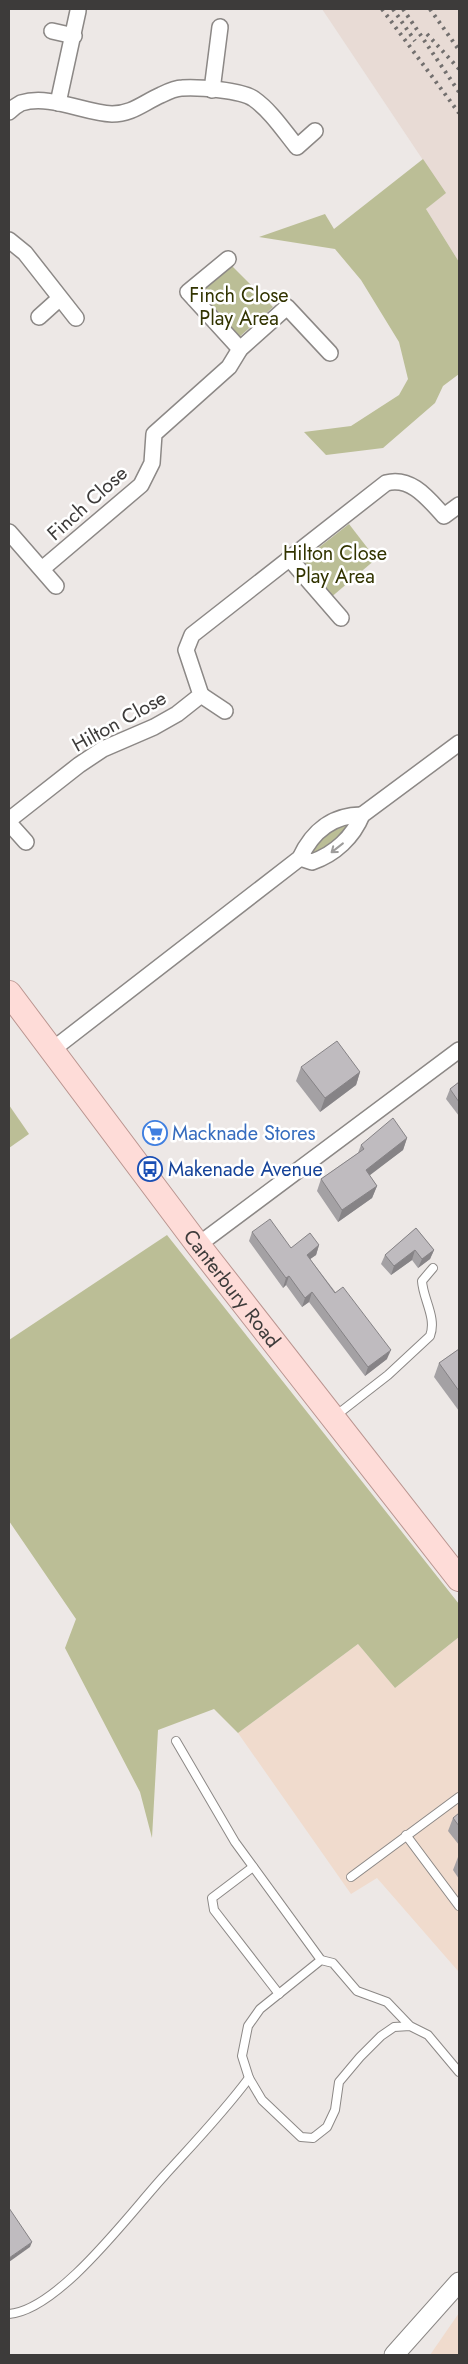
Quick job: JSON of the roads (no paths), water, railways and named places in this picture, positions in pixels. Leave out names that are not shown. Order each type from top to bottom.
[{"type":"main road","name":"Canterbury Road","points":[[9,993],[198,1244],[459,1580]]},
{"type":"street","points":[[58,103],[78,11]]},
{"type":"street","points":[[212,90],[220,27]]},
{"type":"street","points":[[52,31],[74,36]]},
{"type":"street","points":[[9,112],[21,103],[58,103],[109,114],[124,114],[136,110],[160,95],[181,88],[212,90],[252,98],[278,124],[297,147],[315,131]]},
{"type":"street","points":[[9,240],[25,253],[59,299],[76,318]]},
{"type":"street","points":[[228,260],[188,292],[240,349]]},
{"type":"street","points":[[39,316],[59,299]]},
{"type":"street","name":"Finch Close","points":[[42,569],[141,485],[152,463],[154,434],[229,367],[240,349],[287,307],[330,353]]},
{"type":"street","points":[[225,711],[201,695],[186,650],[192,634],[386,483],[396,480],[420,491],[448,521],[459,505]]},
{"type":"street","name":"Finch Close","points":[[9,532],[56,586]]},
{"type":"street","points":[[289,558],[341,618]]},
{"type":"street","name":"Hilton Close","points":[[26,842],[9,821],[78,765],[103,749],[154,727],[177,714],[201,695]]},
{"type":"street","points":[[300,858],[312,862],[337,849],[357,828],[362,815],[459,743]]},
{"type":"street","points":[[52,1050],[300,858],[307,844],[317,831],[344,816],[362,815]]},
{"type":"street","points":[[198,1244],[459,1050]]},
{"type":"street","points":[[394,2355],[459,2282]]},
{"type":"lane","points":[[333,1418],[388,1375],[430,1336],[432,1330],[430,1312],[422,1281],[433,1268]]},
{"type":"lane","points":[[176,1741],[215,1810],[252,1867],[321,1960],[333,1963],[357,1991],[387,2002],[410,2026],[428,2035],[459,2072]]},
{"type":"lane","points":[[351,1877],[459,1797]]},
{"type":"lane","points":[[406,1835],[459,1906]]},
{"type":"lane","points":[[252,1867],[212,1898],[214,1910],[279,1994]]},
{"type":"lane","points":[[321,1960],[260,2009],[248,2026],[242,2056],[249,2078],[262,2100],[302,2137],[313,2138],[327,2126],[335,2110],[339,2082],[360,2057],[394,2027],[410,2026]]},
{"type":"lane","points":[[9,2314],[32,2307],[55,2292],[93,2256],[226,2108],[249,2078]]},
{"type":"railway","points":[[382,9],[459,113]]},
{"type":"railway","points":[[393,9],[415,41]]},
{"type":"railway","points":[[403,9],[459,92]]},
{"type":"railway","points":[[430,9],[459,50]]},
{"type":"railway","points":[[427,34],[459,69]]},
{"type":"place","name":"Macknade Stores","points":[[155,1133]]},
{"type":"place","name":"Makenade Avenue","points":[[150,1169]]},
{"type":"park label","name":"Finch Close Play Area","points":[[239,306]]},
{"type":"park label","name":"Hilton Close Play Area","points":[[335,564]]}]
